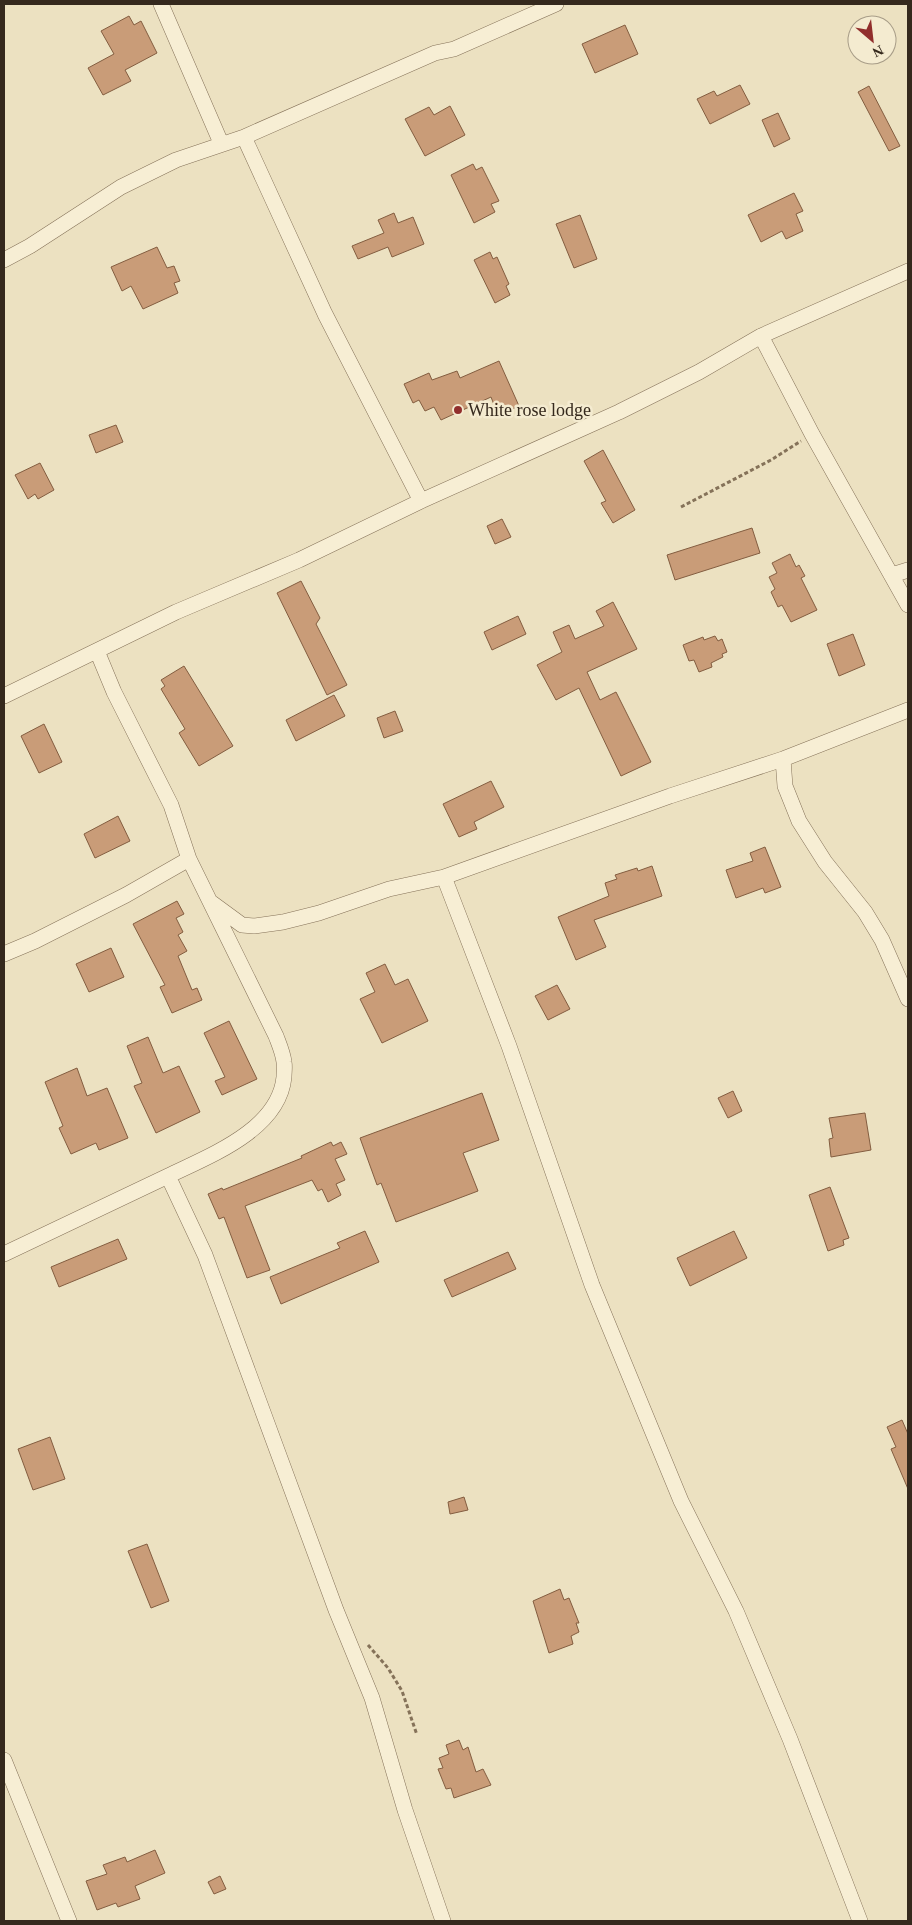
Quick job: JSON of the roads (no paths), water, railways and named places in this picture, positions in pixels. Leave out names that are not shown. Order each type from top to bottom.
[{"type":"street","points":[[161,4],[221,143]]},
{"type":"street","points":[[4,260],[30,246],[121,187],[176,160],[244,136],[435,52],[454,49],[556,4]]},
{"type":"street","points":[[244,136],[325,314],[421,501]]},
{"type":"street","points":[[4,696],[176,612],[299,560],[421,501],[620,412],[699,372],[761,336],[908,271]]},
{"type":"street","points":[[761,336],[812,434],[908,605]]},
{"type":"street","points":[[892,576],[908,570]]},
{"type":"street","points":[[4,1254],[168,1176],[226,1146],[261,1122],[273,1108],[283,1088],[285,1063],[276,1036],[189,859],[171,805],[114,692],[97,652]]},
{"type":"street","points":[[209,900],[242,925],[254,926],[284,922],[319,913],[351,900],[389,889],[444,877],[661,799],[783,759],[908,710]]},
{"type":"street","points":[[783,759],[785,786],[799,821],[825,862],[865,912],[882,940],[908,998]]},
{"type":"street","points":[[4,954],[35,941],[126,895],[189,859]]},
{"type":"street","points":[[444,877],[510,1046],[592,1285],[681,1501],[736,1611],[790,1739],[860,1921]]},
{"type":"street","points":[[168,1176],[205,1256],[336,1610],[372,1698],[405,1810],[443,1921]]},
{"type":"street","points":[[4,1760],[69,1921]]},
{"type":"place","name":"White rose lodge","points":[[458,410]]}]
